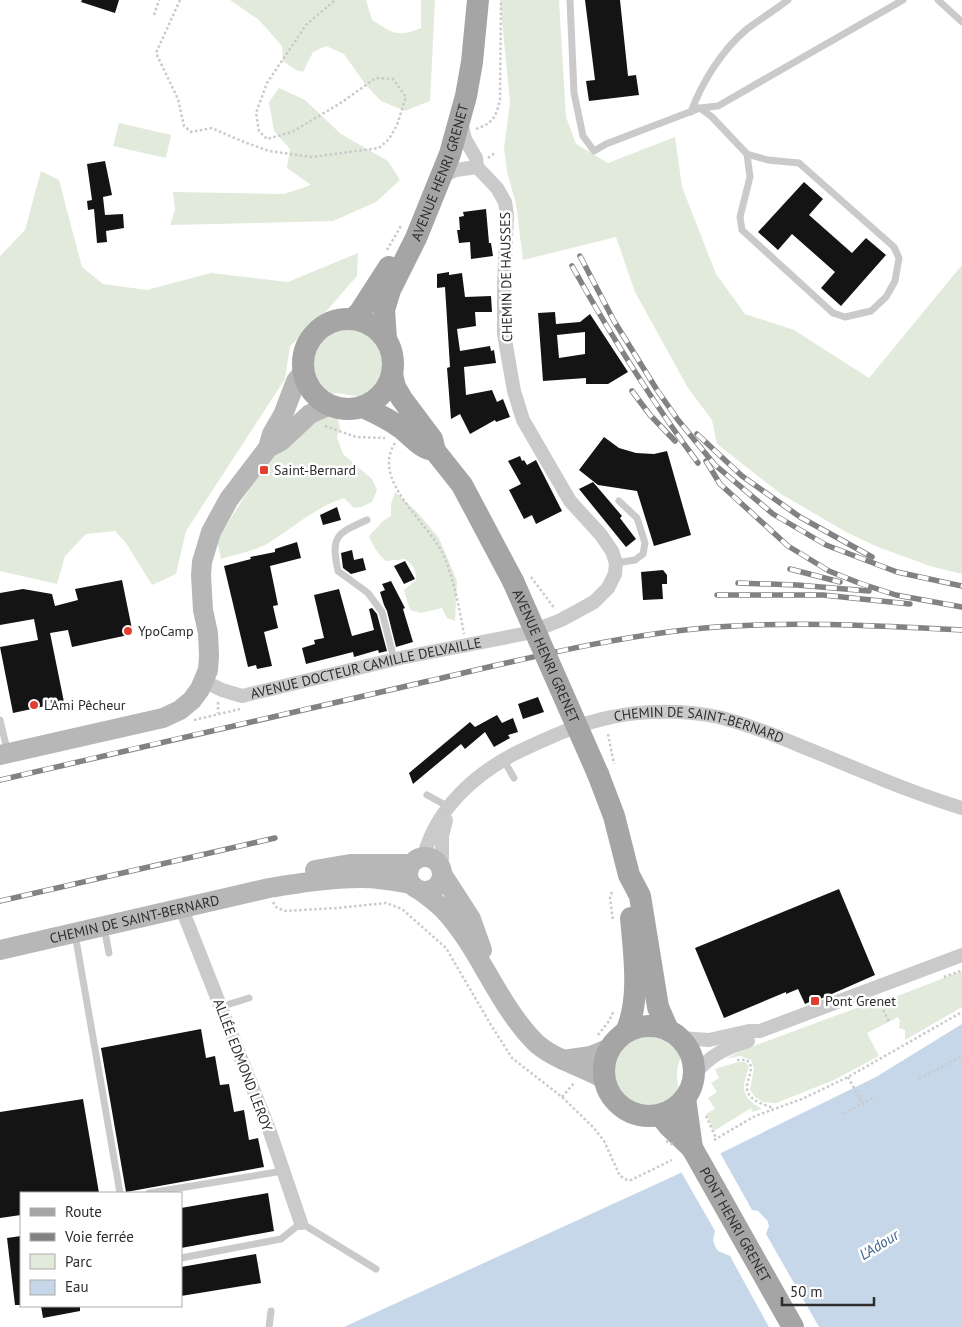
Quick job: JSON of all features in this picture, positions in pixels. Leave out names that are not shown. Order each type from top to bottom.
[{"type":"main road","name":"AVENUE HENRI GRENET","points":[[353,319],[365,305],[390,265],[430,186],[455,92],[465,30],[467,0]]},
{"type":"main road","name":"AVENUE HENRI GRENET","points":[[386,339],[384,310],[390,290],[416,238],[463,129],[478,0]]},
{"type":"main road","points":[[268,448],[281,441],[310,414],[325,414],[363,407],[376,400],[386,388],[392,374],[391,350],[386,339],[377,329],[365,322],[353,319],[339,320],[326,325],[315,334],[308,345],[304,359],[304,372],[307,383],[321,400],[325,414]]},
{"type":"main road","points":[[3,750],[163,718],[180,710],[192,700],[208,670],[208,633],[201,590],[202,562],[210,532],[219,515],[268,448],[272,434],[283,415],[296,381],[304,372]]},
{"type":"main road","name":"AVENUE HENRI GRENET","points":[[392,374],[402,399],[432,439],[435,451],[462,485],[520,577],[607,773],[614,816],[629,874],[640,896],[658,1007],[674,1034]]},
{"type":"main road","name":"AVENUE HENRI GRENET","points":[[363,407],[391,422],[425,448],[435,451]]},
{"type":"main road","name":"CHEMIN DE SAINT-BERNARD","points":[[269,888],[316,870],[350,864],[429,865]]},
{"type":"main road","points":[[429,865],[408,874],[416,888],[444,910],[451,919],[513,1017],[536,1043],[563,1060],[604,1079]]},
{"type":"main road","points":[[416,888],[426,891],[435,888],[439,884],[429,865]]},
{"type":"main road","points":[[429,865],[471,919],[492,983]]},
{"type":"main road","name":"AVENUE HENRI GRENET","points":[[626,1032],[634,1004],[634,946],[628,898],[629,874]]},
{"type":"main road","name":"CHEMIN DE SAINT-BERNARD","points":[[0,950],[269,888],[310,882],[362,878],[387,880],[416,888]]},
{"type":"main road","points":[[563,1060],[591,1056],[602,1044],[626,1032],[647,1026],[657,1027],[674,1034],[688,1049],[693,1061],[694,1075],[691,1087],[685,1098],[674,1108],[660,1115],[645,1116],[631,1112],[618,1104],[609,1093],[604,1079],[602,1044]]},
{"type":"main road","name":"PONT HENRI GRENET","points":[[685,1098],[691,1131],[792,1327]]},
{"type":"main road","name":"PONT HENRI GRENET","points":[[660,1115],[691,1131]]},
{"type":"street","name":"CHEMIN DE HAUSSES","points":[[463,129],[476,158],[477,167],[497,188],[505,202],[507,216],[504,334],[514,391],[523,420],[570,501],[601,535],[612,551],[616,563]]},
{"type":"street","points":[[443,176],[448,172],[477,167]]},
{"type":"street","name":"AVENUE DOCTEUR CAMILLE DELVAILLE","points":[[204,680],[222,690],[242,696],[394,660],[514,636],[543,628],[594,602],[608,588],[616,574],[616,563]]},
{"type":"street","name":"CHEMIN DE SAINT-BERNARD","points":[[429,865],[426,848],[436,827],[449,807],[471,782],[503,759],[556,734],[613,716],[651,713],[698,715],[733,721],[910,790],[962,808]]},
{"type":"street","name":"ALLÉE EDMOND LEROY","points":[[182,909],[270,1132],[301,1223]]},
{"type":"street","points":[[674,1034],[709,1040],[749,1031],[760,1031],[962,955]]},
{"type":"street","points":[[694,1075],[701,1066],[719,1052],[751,1040],[760,1031]]},
{"type":"lane","points":[[570,0],[574,93],[583,136],[594,151],[606,144],[700,108],[718,106],[903,0]]},
{"type":"lane","points":[[691,112],[696,98],[721,56],[746,30],[788,0]]},
{"type":"lane","points":[[938,0],[962,22]]},
{"type":"lane","points":[[700,108],[712,117],[747,154],[768,160],[799,163],[894,247],[899,258],[895,281],[886,297],[871,311],[845,317],[833,313],[742,230],[740,217],[750,176],[747,154]]},
{"type":"lane","points":[[616,563],[636,560],[643,554],[645,543],[637,518],[619,501]]},
{"type":"lane","points":[[366,520],[349,528],[337,538],[334,550],[338,571],[368,593],[382,612],[394,660]]},
{"type":"lane","points":[[0,720],[3,750]]},
{"type":"lane","points":[[503,759],[514,778]]},
{"type":"lane","points":[[427,795],[449,807]]},
{"type":"lane","points":[[104,926],[109,953]]},
{"type":"lane","points":[[75,933],[120,1192]]},
{"type":"lane","points":[[220,1007],[249,998]]},
{"type":"lane","points":[[155,1192],[283,1171]]},
{"type":"lane","points":[[182,1258],[282,1239],[301,1223],[376,1269]]},
{"type":"lane","points":[[269,1327],[271,1311]]},
{"type":"path","points":[[154,15],[159,0]]},
{"type":"path","points":[[180,0],[156,53],[178,99],[184,126],[190,132],[212,128],[269,151],[312,157],[379,148],[389,140],[398,125],[406,97],[393,79],[376,78],[339,104],[292,132],[267,139],[259,131],[256,113],[267,83],[306,25],[335,0]]},
{"type":"path","points":[[463,129],[474,130],[484,126],[497,115],[501,83],[501,0]]},
{"type":"path","points":[[325,414],[356,437],[387,438]]},
{"type":"path","points":[[396,440],[388,456],[392,477],[408,508],[429,531],[443,554],[458,600],[466,645]]},
{"type":"path","points":[[520,577],[551,603]]},
{"type":"path","points":[[607,773],[608,734]]},
{"type":"path","points":[[269,888],[276,907],[284,911],[386,903],[402,909],[446,948],[512,1058],[562,1097],[604,1141],[620,1176],[631,1180],[672,1160]]},
{"type":"path","points":[[612,892],[610,905],[613,922]]},
{"type":"path","points":[[879,1001],[889,1022]]},
{"type":"path","points":[[602,1044],[616,1004]]},
{"type":"path","points":[[691,1131],[715,1139],[755,1116],[802,1099],[848,1077],[961,1013],[962,1018]]},
{"type":"path","points":[[919,1079],[962,1056]]},
{"type":"path","points":[[730,1061],[747,1060],[751,1066],[747,1090],[757,1102],[774,1108]]},
{"type":"path","points":[[848,1077],[863,1104]]},
{"type":"path","points":[[562,1097],[574,1082]]},
{"type":"path","points":[[844,1113],[875,1097]]},
{"type":"green space","points":[[230,0],[366,0],[372,20],[395,33],[406,33],[421,28],[421,0],[435,0],[430,101],[405,111],[381,101],[365,84],[344,54],[326,46],[313,52],[303,72],[296,70],[283,61],[282,46],[259,20]]},
{"type":"green space","points":[[500,0],[559,0],[566,117],[576,144],[608,163],[675,137],[682,187],[716,274],[745,314],[794,330],[869,378],[962,265],[962,574],[930,566],[878,547],[846,532],[781,494],[717,444],[712,420],[688,388],[635,292],[616,237],[523,260],[516,204],[507,171],[504,149],[510,102]]},
{"type":"green space","points":[[279,88],[305,100],[341,134],[388,161],[400,180],[376,202],[333,221],[170,225],[175,210],[173,192],[284,194],[311,185],[287,168],[290,149],[274,131],[269,102]]},
{"type":"green space","points":[[119,123],[171,135],[166,158],[113,146]]},
{"type":"green space","points":[[41,171],[59,180],[82,267],[103,284],[147,290],[211,273],[288,282],[358,253],[357,276],[329,308],[290,346],[285,379],[186,531],[176,574],[152,585],[126,543],[115,531],[86,534],[65,556],[57,584],[0,571],[0,256],[25,230]]},
{"type":"green space","points":[[352,327],[369,334],[379,346],[383,354],[383,370],[375,385],[362,397],[337,393],[328,395],[318,385],[314,377],[311,363],[314,348],[323,336],[329,332]]},
{"type":"green space","points":[[329,413],[337,415],[340,428],[337,437],[343,454],[372,479],[377,490],[372,502],[354,508],[344,498],[315,512],[264,545],[221,559],[217,540],[258,477],[282,446],[295,433],[318,416]]},
{"type":"green space","points":[[395,492],[417,512],[439,538],[457,581],[455,621],[447,618],[442,608],[421,613],[410,610],[404,590],[416,580],[414,568],[405,559],[386,561],[378,553],[369,536],[383,521],[391,516],[391,504]]},
{"type":"green space","points":[[962,971],[962,1007],[905,1040],[905,1030],[899,1028],[900,1021],[898,1017],[867,1033],[879,1056],[834,1080],[776,1103],[763,1102],[755,1097],[750,1090],[754,1068],[751,1060],[740,1056],[726,1059],[740,1051],[870,1003],[877,1004]]},
{"type":"green space","points":[[648,1036],[667,1043],[681,1057],[677,1073],[679,1090],[661,1104],[644,1107],[630,1101],[619,1089],[614,1074],[616,1058],[626,1045]]},
{"type":"green space","points":[[738,1062],[745,1062],[749,1066],[744,1086],[746,1096],[762,1109],[752,1112],[751,1108],[714,1131],[706,1114],[715,1109],[708,1098],[717,1092],[711,1083],[719,1078],[715,1069]]},
{"type":"water","name":"L'Adour","points":[[962,1024],[962,1327],[344,1327],[674,1176],[876,1077]]},
{"type":"pier","points":[[719,1151],[752,1210],[758,1211],[767,1220],[769,1226],[766,1234],[819,1327],[769,1327],[730,1256],[718,1251],[715,1246],[713,1240],[715,1231],[680,1170]]},
{"type":"building","points":[[82,0],[119,0],[115,13],[81,2]]},
{"type":"building","points":[[585,0],[620,0],[628,76],[636,75],[639,95],[589,101],[586,81],[595,80]]},
{"type":"building","points":[[105,161],[112,195],[103,197],[105,215],[123,214],[124,228],[106,231],[107,242],[97,243],[94,209],[88,210],[87,201],[92,200],[87,164]]},
{"type":"building","points":[[804,182],[823,199],[809,215],[852,253],[866,238],[886,255],[841,306],[821,288],[835,272],[792,234],[778,250],[758,232]]},
{"type":"building","points":[[486,209],[489,243],[491,243],[493,256],[471,259],[470,242],[459,243],[457,230],[460,230],[459,217],[464,216],[463,212]]},
{"type":"building","points":[[449,272],[449,275],[462,273],[465,297],[491,296],[492,312],[475,312],[476,326],[457,329],[460,351],[490,346],[491,351],[494,350],[496,363],[464,367],[466,395],[492,390],[497,402],[503,399],[510,417],[496,422],[495,420],[470,434],[460,414],[451,419],[447,368],[450,367],[445,287],[437,288],[437,274]]},
{"type":"building","points":[[555,312],[556,324],[580,322],[590,314],[628,372],[608,384],[586,384],[586,378],[543,381],[538,313]],"holes":[[[585,332],[585,354],[559,358],[557,335]]]},
{"type":"building","points":[[604,437],[619,448],[636,453],[654,454],[667,451],[691,535],[654,546],[637,491],[598,485],[579,470]]},
{"type":"building","points":[[520,456],[527,465],[536,460],[562,511],[536,524],[532,515],[524,519],[509,490],[521,484],[508,461]]},
{"type":"building","points":[[593,482],[622,516],[620,518],[636,539],[626,547],[579,489]]},
{"type":"building","points":[[337,507],[341,520],[323,525],[320,515]]},
{"type":"building","points":[[297,542],[301,558],[270,566],[278,605],[273,606],[278,628],[264,632],[272,666],[257,669],[256,665],[248,667],[224,566],[251,559],[250,557],[275,552],[275,549]]},
{"type":"building","points":[[352,550],[354,560],[363,558],[366,570],[351,574],[343,568],[341,553]]},
{"type":"building","points":[[405,561],[415,579],[404,584],[394,566]]},
{"type":"building","points":[[663,570],[667,575],[667,584],[662,584],[663,599],[643,600],[641,572]]},
{"type":"building","points":[[122,580],[133,634],[72,647],[68,630],[50,633],[64,702],[13,713],[0,647],[38,640],[34,619],[0,625],[0,593],[23,589],[52,594],[55,606],[78,600],[75,589]]},
{"type":"building","points":[[391,581],[405,608],[403,609],[413,642],[396,647],[380,592],[385,590],[382,584]]},
{"type":"building","points":[[339,589],[352,636],[374,630],[369,609],[372,608],[377,614],[387,651],[379,653],[378,650],[354,657],[353,652],[306,664],[302,648],[315,644],[314,640],[324,638],[314,595]]},
{"type":"building","points":[[538,697],[544,712],[523,719],[518,704]]},
{"type":"building","points":[[497,715],[502,723],[513,718],[518,732],[508,735],[510,738],[494,747],[485,732],[465,749],[461,744],[413,784],[409,773],[470,722],[475,727]]},
{"type":"building","points":[[839,889],[875,975],[805,1004],[798,989],[786,994],[786,992],[724,1018],[695,948]]},
{"type":"building","points":[[201,1029],[206,1058],[215,1056],[220,1085],[229,1084],[234,1112],[244,1110],[249,1140],[258,1138],[264,1167],[126,1192],[101,1048]]},
{"type":"building","points":[[83,1099],[99,1192],[20,1192],[20,1215],[0,1218],[0,1112]]},
{"type":"building","points":[[268,1193],[274,1231],[182,1248],[182,1208]]},
{"type":"building","points":[[20,1236],[20,1305],[15,1305],[7,1238]]},
{"type":"building","points":[[256,1254],[261,1283],[182,1296],[182,1267]]},
{"type":"building","points":[[41,1307],[80,1307],[80,1311],[43,1318]]},
{"type":"railway","points":[[580,256],[614,321],[657,390],[678,420],[715,465],[773,514],[826,545],[897,572],[962,586]]},
{"type":"railway","points":[[572,266],[632,366],[698,463]]},
{"type":"railway","points":[[632,391],[650,415],[675,441]]},
{"type":"railway","points":[[697,434],[742,476],[800,517],[872,557]]},
{"type":"railway","points":[[706,461],[720,484],[788,546],[829,571],[896,595],[962,607]]},
{"type":"railway","points":[[790,569],[840,582]]},
{"type":"railway","points":[[738,583],[797,585],[869,591]]},
{"type":"railway","points":[[717,595],[823,595],[910,604]]},
{"type":"railway","points":[[0,780],[522,659],[638,636],[716,627],[777,624],[962,630]]},
{"type":"railway","points":[[0,901],[275,838]]},
{"type":"place","name":"Saint-Bernard","points":[[264,470]]},
{"type":"place","name":"YpoCamp","points":[[128,631]]},
{"type":"place","name":"L'Ami Pêcheur","points":[[34,705]]},
{"type":"place","name":"Pont Grenet","points":[[815,1001]]}]
